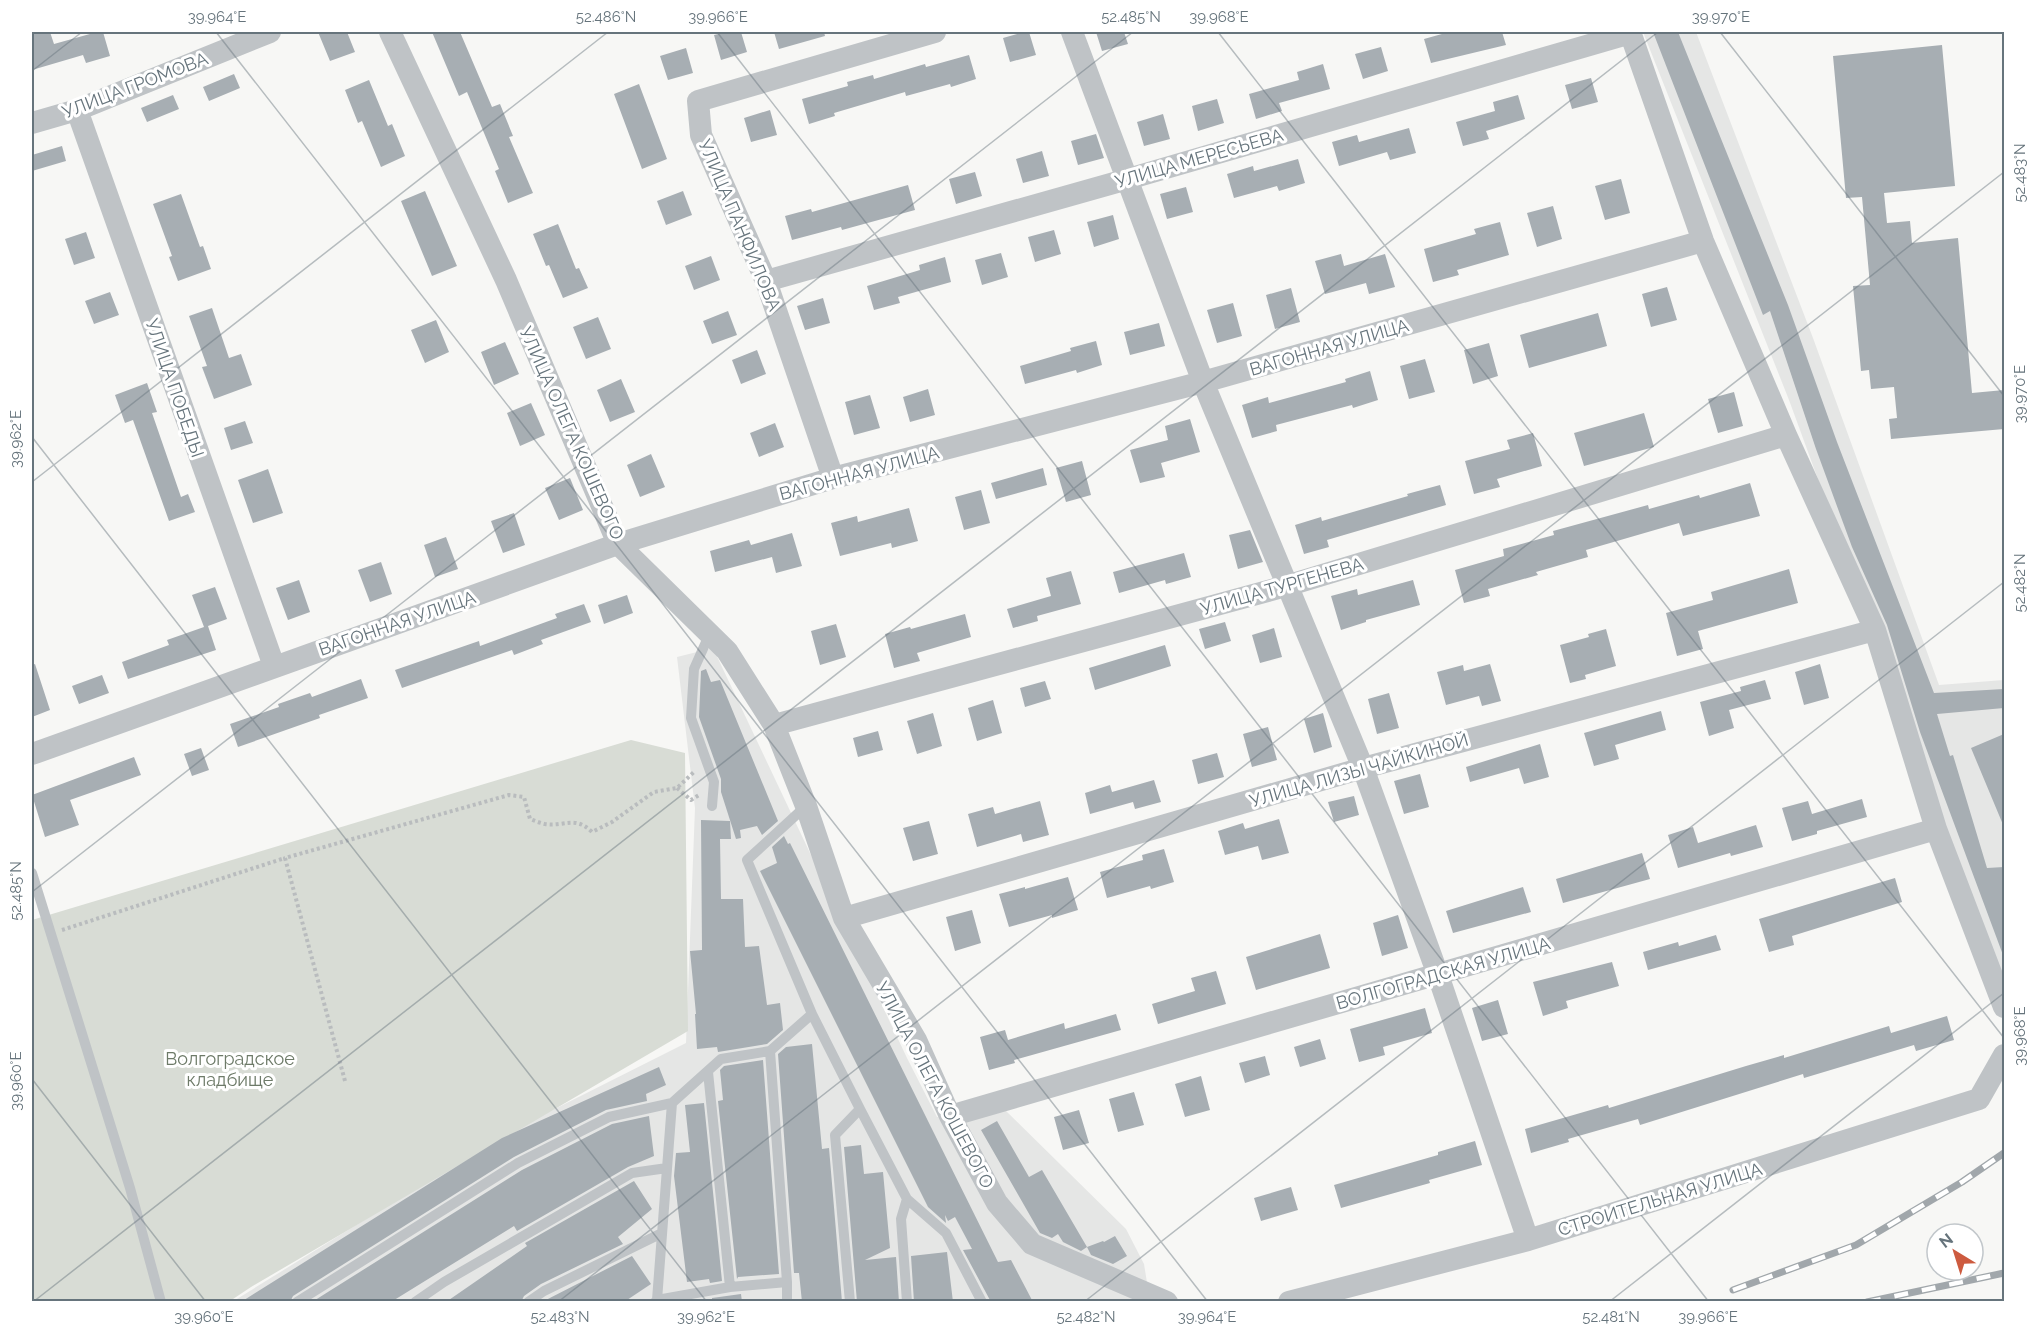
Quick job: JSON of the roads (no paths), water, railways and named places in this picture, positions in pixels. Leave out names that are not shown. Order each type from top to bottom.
[{"type":"street","name":"УЛИЦА ГРОМОВА","points":[[32,123],[77,110],[270,32]]},
{"type":"street","name":"УЛИЦА ОЛЕГА КОШЕВОГО","points":[[390,32],[506,280],[618,544],[727,651],[774,725],[806,806],[844,918],[916,1040],[950,1116],[997,1203],[1032,1244],[1167,1302]]},
{"type":"street","name":"УЛИЦА ПАНФИЛОВА","points":[[833,478],[766,280],[701,135],[698,101],[935,32]]},
{"type":"street","points":[[1072,32],[1203,382],[1363,768],[1438,975],[1528,1240]]},
{"type":"street","name":"УЛИЦА МЕРЕСЬЕВА","points":[[766,280],[1128,179],[1631,32]]},
{"type":"street","points":[[1631,32],[1702,241],[1786,435],[1875,630],[1936,829],[2004,1007]]},
{"type":"street","name":"УЛИЦА ПОБЕДЫ","points":[[77,110],[274,666]]},
{"type":"street","name":"ВАГОННАЯ УЛИЦА","points":[[32,754],[618,544],[833,478],[1203,382],[1702,241]]},
{"type":"street","name":"УЛИЦА ТУРГЕНЕВА","points":[[774,725],[1286,586],[1786,435]]},
{"type":"street","name":"УЛИЦА ЛИЗЫ ЧАЙКИНОЙ","points":[[844,918],[1363,768],[1875,630]]},
{"type":"street","name":"ВОЛГОГРАДСКАЯ УЛИЦА","points":[[950,1116],[1936,829]]},
{"type":"street","name":"СТРОИТЕЛЬНАЯ УЛИЦА","points":[[1289,1302],[1528,1240],[1979,1099],[2004,1055]]},
{"type":"lane","points":[[710,633],[694,669],[691,718],[714,782],[712,806]]},
{"type":"lane","points":[[806,806],[747,860],[812,1014],[907,1199],[946,1233],[982,1302]]},
{"type":"lane","points":[[32,873],[130,1188],[161,1302]]},
{"type":"lane","points":[[297,1302],[518,1163],[609,1117],[672,1103],[721,1059],[770,1051],[812,1014]]},
{"type":"lane","points":[[770,1051],[787,1302]]},
{"type":"lane","points":[[708,1072],[730,1287]]},
{"type":"lane","points":[[672,1103],[656,1301],[730,1287],[787,1282]]},
{"type":"lane","points":[[850,1302],[836,1136],[860,1108]]},
{"type":"lane","points":[[415,1302],[444,1282],[632,1173],[667,1168]]},
{"type":"lane","points":[[907,1199],[901,1219],[908,1302]]},
{"type":"lane","points":[[528,1302],[544,1291],[662,1233]]},
{"type":"railway","points":[[1733,1290],[1856,1245],[1962,1182],[2004,1153]]},
{"type":"railway","points":[[1867,1302],[2004,1273]]},
{"type":"park label","name":"Волгоградское кладбище","points":[[230,1068]]}]
